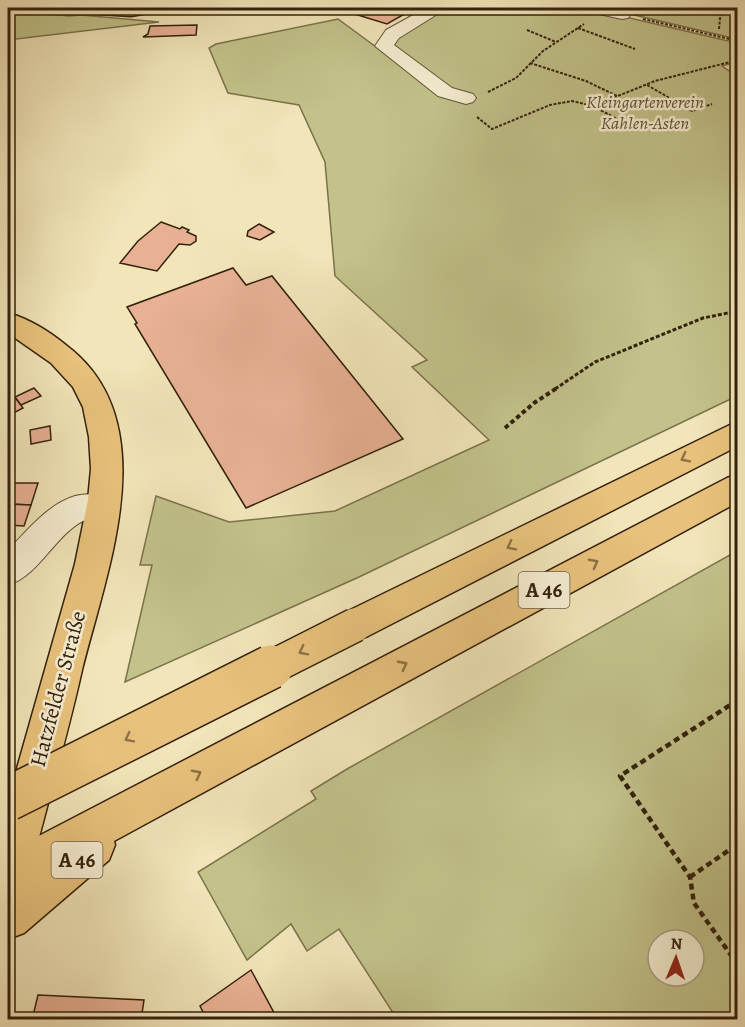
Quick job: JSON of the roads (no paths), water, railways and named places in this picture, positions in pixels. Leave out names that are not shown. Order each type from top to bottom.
[{"type":"main road","points":[[82,8],[130,11],[149,8]]},
{"type":"main road","name":"Hatzfelder Straße","points":[[8,322],[55,349],[77,372],[97,405],[106,441],[107,470],[104,506],[62,675],[8,870]]},
{"type":"main road","name":"A 46","points":[[8,799],[738,432]]},
{"type":"main road","name":"A 46","points":[[8,875],[738,487]]},
{"type":"main road","name":"A 46","points":[[8,917],[146,802]]},
{"type":"street","points":[[438,8],[392,34],[384,46],[445,92],[466,98]]},
{"type":"street","points":[[602,8],[622,14]]},
{"type":"street","points":[[8,571],[55,524],[78,508],[104,506]]},
{"type":"park label","name":"Kleingartenverein Kahlen-Asten","points":[[645,112]]}]
